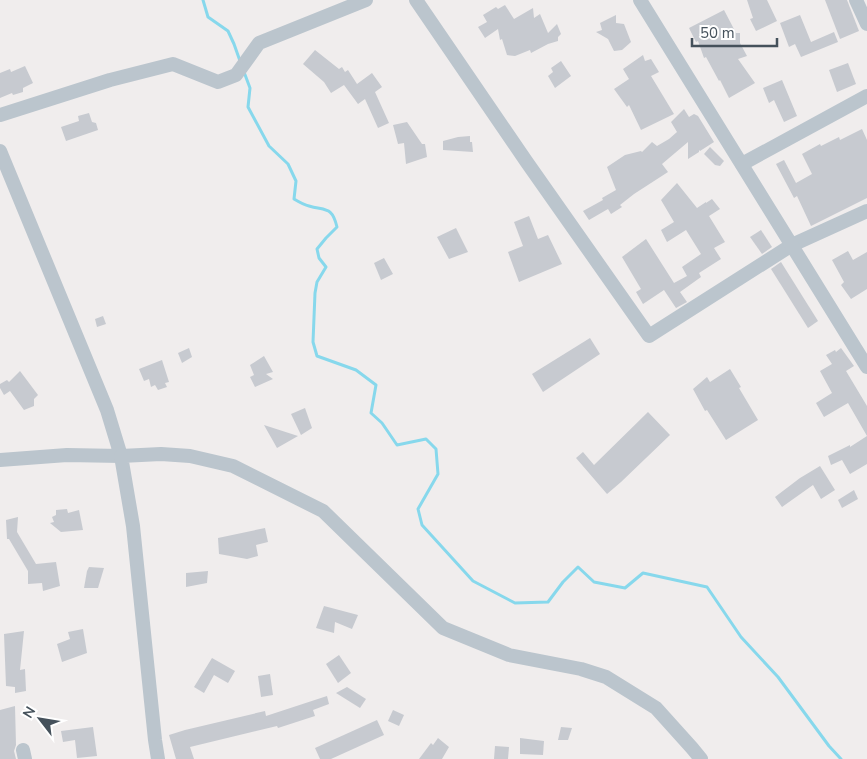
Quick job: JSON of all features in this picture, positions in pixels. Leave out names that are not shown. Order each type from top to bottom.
[{"type":"street","points":[[0,115],[110,80],[173,64],[218,82],[236,75],[258,42],[366,0]]},
{"type":"street","points":[[416,0],[531,169],[649,336],[792,245],[867,211]]},
{"type":"street","points":[[640,0],[867,367]]},
{"type":"street","points":[[856,0],[867,24]]},
{"type":"street","points":[[742,164],[867,96]]},
{"type":"street","points":[[0,151],[107,410],[121,456],[133,526],[158,759]]},
{"type":"street","points":[[0,460],[68,455],[121,456],[161,454],[190,456],[234,466],[323,511],[443,628],[509,655],[606,677],[656,708],[700,759]]},
{"type":"building","points":[[747,0],[767,0],[777,21],[756,31],[750,19],[753,18]]},
{"type":"building","points":[[825,0],[847,0],[859,31],[840,39]]},
{"type":"building","points":[[505,5],[514,19],[533,8],[534,18],[540,14],[548,33],[557,24],[561,34],[558,37],[558,41],[531,53],[530,50],[515,56],[507,55],[502,39],[500,40],[498,29],[485,38],[478,27],[487,22],[483,15],[496,7],[498,9]]},
{"type":"building","points":[[724,10],[736,33],[740,33],[740,43],[747,56],[738,59],[755,83],[729,98],[706,57],[704,58],[698,41],[696,42],[689,28]]},
{"type":"building","points":[[616,15],[616,23],[624,24],[631,42],[622,50],[614,51],[608,39],[596,32],[602,30],[600,23]]},
{"type":"building","points":[[800,15],[811,42],[834,32],[838,42],[801,57],[795,44],[789,47],[780,23]]},
{"type":"building","points":[[315,50],[339,69],[342,67],[345,72],[348,70],[357,84],[372,73],[382,87],[375,92],[389,123],[378,128],[365,99],[358,104],[344,85],[331,93],[324,82],[303,64]]},
{"type":"building","points":[[643,55],[645,61],[651,59],[659,72],[651,76],[674,114],[641,130],[629,105],[627,107],[614,89],[629,79],[623,69]]},
{"type":"building","points":[[561,61],[571,76],[555,88],[548,76],[553,72],[551,68]]},
{"type":"building","points":[[848,63],[856,84],[837,92],[829,70]]},
{"type":"building","points":[[25,66],[33,83],[23,88],[23,92],[13,95],[12,93],[0,98],[0,73],[10,69],[11,72]]},
{"type":"building","points":[[782,80],[797,116],[784,122],[774,100],[769,103],[763,88]]},
{"type":"building","points":[[684,109],[689,117],[694,114],[698,116],[714,142],[699,150],[699,152],[688,159],[688,142],[662,164],[668,172],[634,194],[620,205],[622,207],[611,214],[608,209],[589,220],[583,211],[616,190],[607,167],[625,155],[642,152],[652,142],[657,146],[669,139],[677,132],[671,122]]},
{"type":"building","points":[[89,113],[92,122],[96,123],[98,130],[66,141],[61,127],[79,121],[78,116]]},
{"type":"building","points":[[407,122],[422,144],[425,144],[427,157],[406,164],[404,143],[398,144],[393,125]]},
{"type":"building","points":[[862,129],[867,140],[867,198],[811,226],[797,196],[794,198],[776,164],[784,160],[796,183],[812,174],[802,154],[820,144],[821,146],[839,137],[840,140]]},
{"type":"building","points":[[470,136],[473,152],[443,150],[443,141]]},
{"type":"building","points":[[710,147],[724,161],[720,166],[715,165],[704,154]]},
{"type":"building","points":[[677,183],[697,208],[712,199],[720,209],[709,216],[725,242],[714,248],[721,259],[699,273],[701,277],[680,292],[687,302],[676,308],[664,290],[643,304],[636,292],[641,289],[622,257],[646,239],[674,283],[687,276],[682,267],[701,254],[686,230],[667,242],[661,230],[674,222],[661,200]]},
{"type":"building","points":[[529,216],[538,239],[548,235],[562,264],[519,282],[508,252],[523,246],[514,222]]},
{"type":"building","points":[[456,228],[468,252],[449,259],[437,237]]},
{"type":"building","points":[[761,230],[772,247],[762,254],[750,237]]},
{"type":"building","points":[[848,251],[853,260],[867,252],[867,289],[851,299],[841,285],[844,282],[832,260]]},
{"type":"building","points":[[384,258],[393,274],[381,280],[374,263]]},
{"type":"building","points":[[781,262],[818,321],[808,328],[771,269]]},
{"type":"building","points":[[103,316],[106,324],[97,327],[95,319]]},
{"type":"building","points":[[590,338],[600,354],[543,392],[532,374]]},
{"type":"building","points":[[189,348],[192,357],[182,363],[178,353]]},
{"type":"building","points":[[841,348],[854,366],[846,371],[867,406],[867,436],[848,403],[824,417],[816,403],[832,393],[820,371],[832,364],[826,355],[835,350],[836,352]]},
{"type":"building","points":[[264,356],[273,372],[266,374],[273,379],[255,387],[250,377],[254,375],[250,365]]},
{"type":"building","points":[[162,360],[169,382],[165,383],[167,387],[158,390],[155,385],[151,387],[149,379],[144,381],[139,369]]},
{"type":"building","points":[[730,369],[758,420],[726,440],[707,410],[705,411],[693,389],[707,377],[710,382]]},
{"type":"building","points":[[20,371],[38,395],[34,399],[34,406],[24,410],[10,391],[4,395],[0,388],[0,384],[7,380],[9,382]]},
{"type":"building","points":[[305,408],[312,428],[301,435],[291,414]]},
{"type":"building","points":[[648,412],[670,435],[607,494],[576,458],[583,452],[594,465]]},
{"type":"building","points":[[264,425],[298,436],[277,448]]},
{"type":"building","points":[[867,436],[867,464],[850,474],[842,460],[831,465],[828,456],[850,445],[850,447]]},
{"type":"building","points":[[820,466],[835,490],[821,499],[813,485],[782,507],[775,497]]},
{"type":"building","points":[[854,490],[858,499],[842,508],[838,500]]},
{"type":"building","points":[[67,509],[68,513],[79,510],[83,530],[61,532],[50,523],[54,522],[52,517],[56,515],[56,510]]},
{"type":"building","points":[[18,517],[17,532],[36,564],[56,562],[60,586],[43,591],[42,583],[28,584],[28,571],[9,539],[7,539],[6,520]]},
{"type":"building","points":[[265,528],[268,542],[256,545],[258,556],[247,559],[219,554],[218,538]]},
{"type":"building","points":[[89,567],[104,568],[98,588],[84,588]]},
{"type":"building","points":[[208,571],[207,583],[186,587],[186,573]]},
{"type":"building","points":[[324,606],[358,615],[352,629],[335,622],[334,633],[316,628]]},
{"type":"building","points":[[83,629],[87,653],[62,662],[57,644],[70,639],[68,632]]},
{"type":"building","points":[[24,631],[20,670],[25,669],[26,691],[15,693],[15,687],[6,686],[4,634]]},
{"type":"building","points":[[339,655],[351,673],[338,683],[326,664]]},
{"type":"building","points":[[212,658],[235,671],[228,683],[214,675],[204,693],[194,687]]},
{"type":"building","points":[[270,674],[273,695],[261,697],[258,676]]},
{"type":"building","points":[[347,687],[366,699],[360,708],[336,693]]},
{"type":"building","points":[[327,696],[329,704],[313,710],[315,716],[278,728],[277,726],[190,747],[194,759],[176,759],[169,735],[265,711],[266,716]]},
{"type":"building","points":[[15,706],[16,745],[14,751],[16,759],[0,759],[0,710]]},
{"type":"building","points":[[393,710],[404,715],[399,726],[388,721]]},
{"type":"building","points":[[377,720],[384,735],[331,759],[320,759],[315,748]]},
{"type":"building","points":[[93,727],[97,756],[77,758],[75,740],[63,742],[61,731]]},
{"type":"building","points":[[561,727],[572,728],[568,740],[558,740]]},
{"type":"building","points":[[438,738],[449,747],[442,759],[419,759],[431,743],[433,745]]},
{"type":"building","points":[[520,738],[544,741],[543,755],[520,754]]},
{"type":"building","points":[[495,746],[509,747],[508,759],[494,759]]},
{"type":"waterway","points":[[203,0],[208,17],[228,31],[240,61]]},
{"type":"waterway","points":[[244,72],[250,88],[248,107],[269,146],[288,164],[296,181],[294,199],[305,205],[328,210],[333,216],[337,227],[317,249],[319,258],[326,267],[317,282],[315,293],[313,342],[317,356],[356,370],[376,385],[371,413],[382,423],[397,445],[426,439],[436,449],[438,474],[418,509],[422,525],[473,581],[515,603],[548,602],[563,582],[578,567],[594,582],[625,588],[643,573],[707,587],[741,637],[778,677],[829,746],[841,759]]}]
